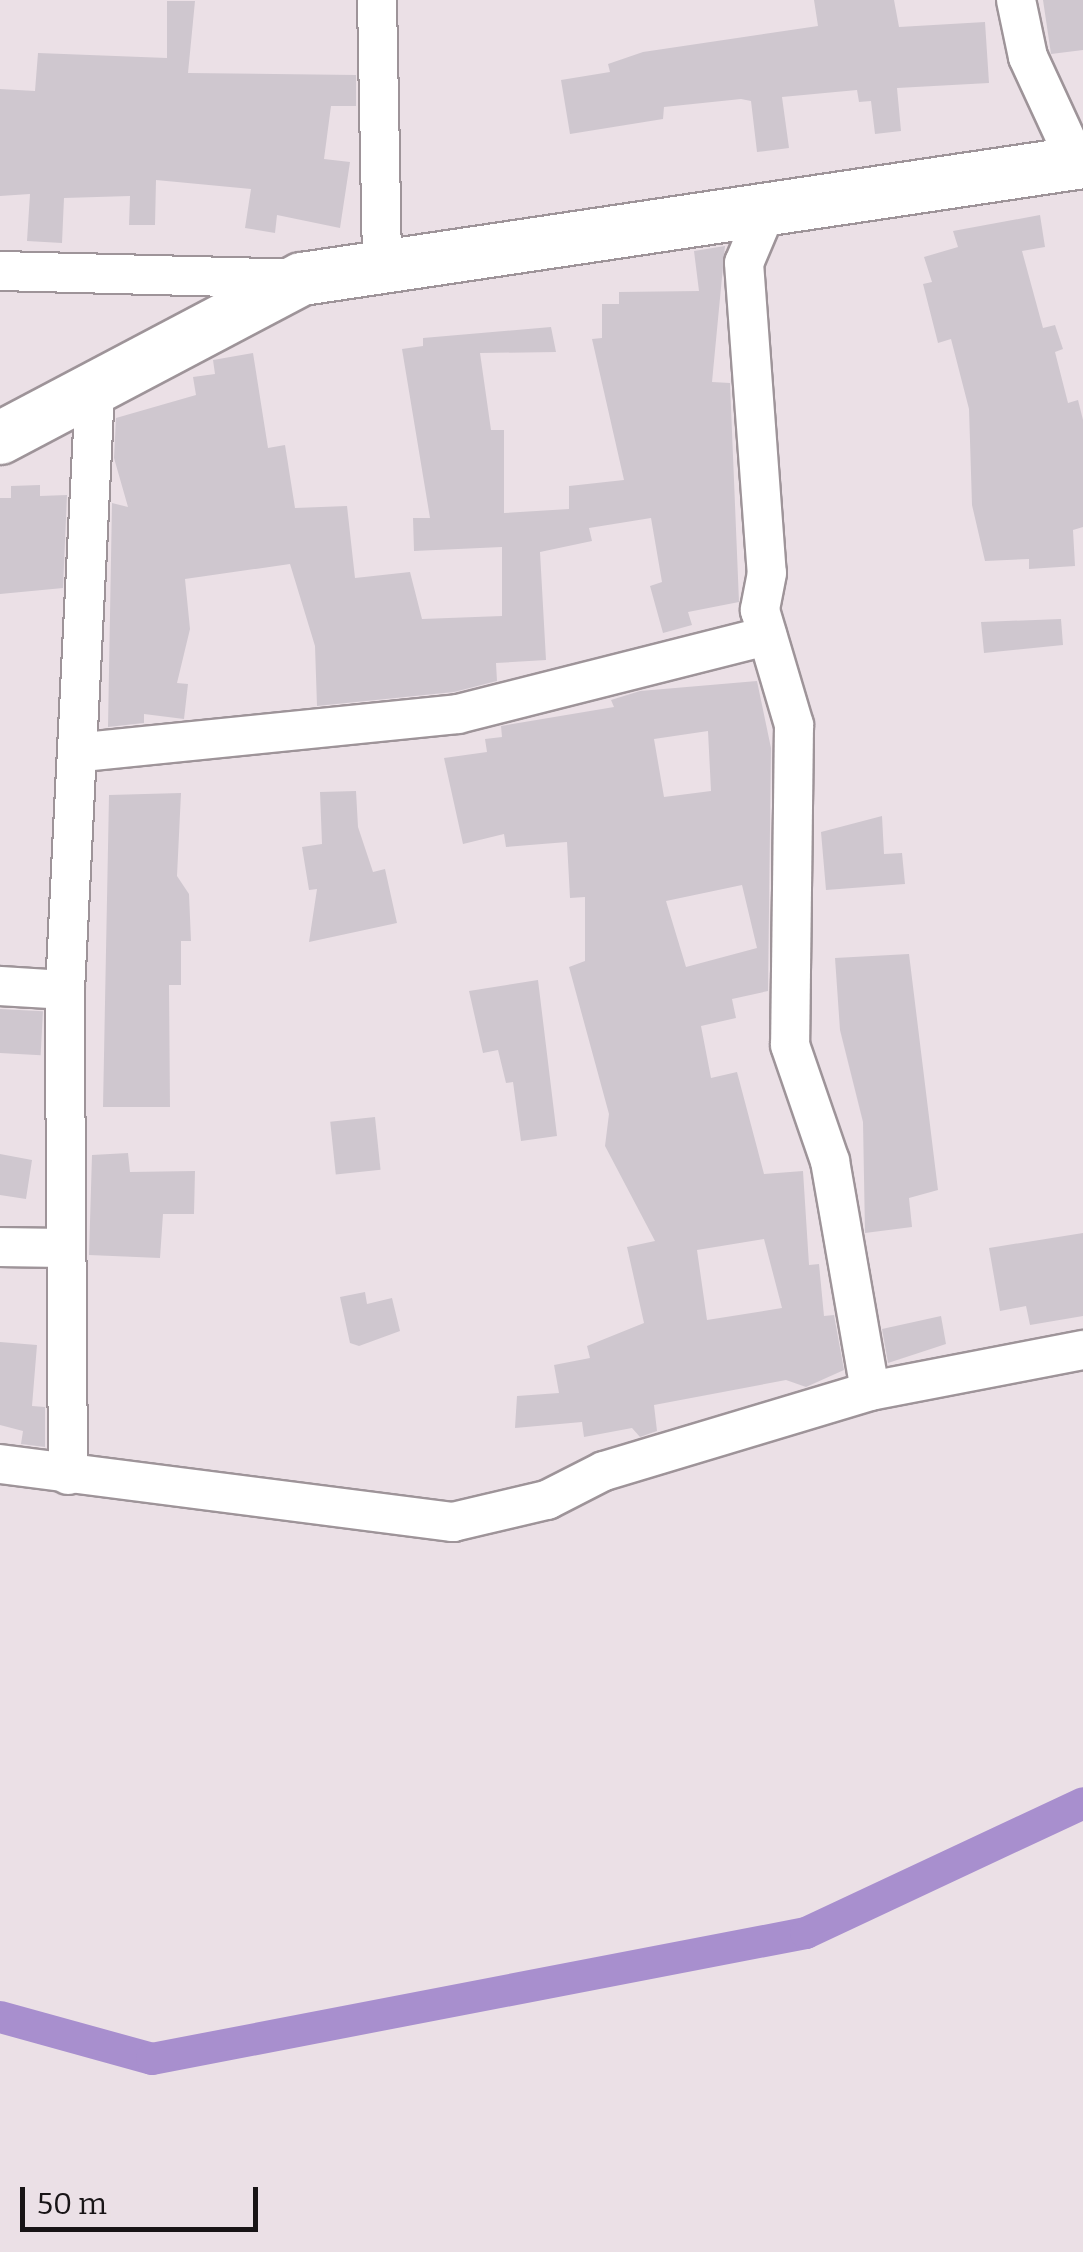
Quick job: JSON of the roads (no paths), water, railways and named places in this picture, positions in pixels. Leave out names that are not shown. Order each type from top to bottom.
[{"type":"main road","points":[[0,438],[302,279],[1080,162]]},
{"type":"street","points":[[376,0],[382,265]]},
{"type":"street","points":[[1016,0],[1028,58],[1080,162]]},
{"type":"street","points":[[766,210],[744,263],[768,636],[794,725],[790,1045],[830,1162],[870,1392]]},
{"type":"street","points":[[0,271],[302,279]]},
{"type":"street","points":[[68,1475],[60,1248],[65,990],[84,752],[95,390]]},
{"type":"street","points":[[84,752],[448,716],[768,636]]},
{"type":"street","points":[[0,986],[65,990]]},
{"type":"street","points":[[0,1247],[60,1248]]},
{"type":"street","points":[[0,1464],[453,1522],[547,1500],[604,1471],[870,1392],[1083,1350]]},
{"type":"waterway","points":[[0,2017],[152,2059],[806,1933],[1083,1803]]}]
